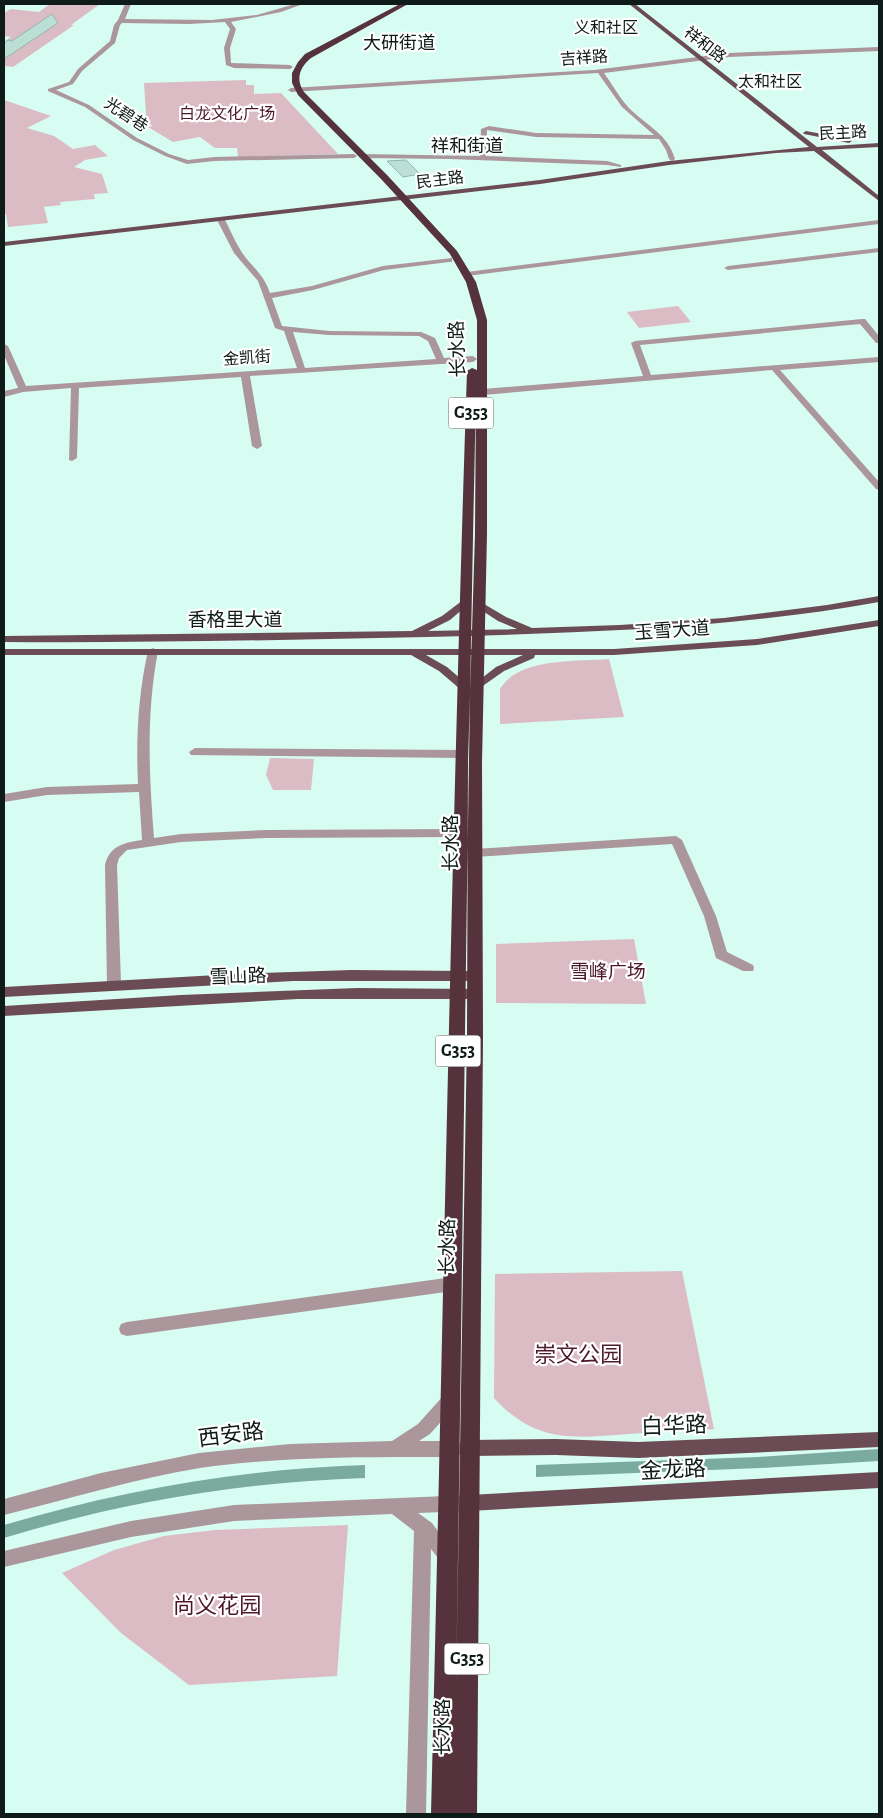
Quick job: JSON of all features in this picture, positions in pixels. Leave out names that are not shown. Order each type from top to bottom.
[{"type":"highway","points":[[294,90],[287,82],[290,67],[298,58],[318,44],[397,4]]},
{"type":"highway","points":[[294,90],[297,68],[305,58],[324,46],[405,4]]},
{"type":"highway","name":"长水路","points":[[294,90],[447,245],[467,274],[476,294],[482,320],[483,392],[479,604],[472,633],[470,687],[475,853],[467,976]]},
{"type":"highway","name":"长水路","points":[[398,197],[449,260],[462,283],[470,307],[473,358],[467,600],[472,633]]},
{"type":"highway","name":"长水路","points":[[443,1814],[447,1557],[470,1448],[467,976],[460,833],[461,754],[470,687]]},
{"type":"highway","name":"长水路","points":[[466,1814],[459,1504],[450,1449],[450,1400],[453,1284],[467,994]]},
{"type":"main road","name":"祥和路","points":[[632,4],[792,130],[818,146],[845,159],[879,190]]},
{"type":"main road","name":"祥和路","points":[[641,4],[806,133],[830,160],[879,198]]},
{"type":"main road","points":[[775,150],[788,141],[792,130]]},
{"type":"main road","points":[[806,133],[862,144]]},
{"type":"main road","name":"民主路","points":[[4,244],[221,220],[537,179],[672,158],[879,143]]},
{"type":"main road","points":[[845,159],[862,144]]},
{"type":"main road","points":[[775,150],[830,160]]},
{"type":"main road","name":"民主路","points":[[4,240],[540,182],[636,166],[775,150]]},
{"type":"main road","points":[[410,635],[446,618],[467,600]]},
{"type":"main road","name":"玉雪大道","points":[[472,633],[627,629],[706,624],[776,617],[879,600]]},
{"type":"main road","points":[[479,604],[502,619],[539,632]]},
{"type":"main road","name":"玉雪大道","points":[[471,653],[633,651],[716,646],[789,638],[879,623]]},
{"type":"main road","name":"香格里大道","points":[[4,639],[282,638],[472,633]]},
{"type":"main road","name":"香格里大道","points":[[4,652],[471,653]]},
{"type":"main road","points":[[413,652],[470,687],[500,669],[540,653]]},
{"type":"main road","name":"雪山路","points":[[4,992],[114,984],[307,975],[467,976]]},
{"type":"main road","name":"雪山路","points":[[4,1011],[235,995],[360,992],[467,994]]},
{"type":"main road","name":"白华路","points":[[470,1448],[556,1447],[638,1450],[879,1439]]},
{"type":"main road","name":"金龙路","points":[[459,1504],[879,1480]]},
{"type":"street","points":[[122,4],[128,4],[122,21],[155,23],[226,20],[277,12],[300,4]]},
{"type":"street","points":[[226,20],[233,29],[227,48],[228,64],[234,66],[290,67]]},
{"type":"street","name":"光碧巷","points":[[122,21],[118,25],[113,42],[80,70],[75,80],[50,90],[87,106],[135,139],[167,155],[187,162],[214,159],[358,156]]},
{"type":"street","name":"吉祥路","points":[[294,90],[600,71],[708,57],[879,49]]},
{"type":"street","points":[[600,71],[627,109],[661,137],[668,146],[672,158]]},
{"type":"street","points":[[483,158],[484,129],[489,128],[536,135],[661,137]]},
{"type":"street","points":[[358,156],[483,158],[607,163],[618,166]]},
{"type":"street","points":[[221,220],[238,253],[260,276],[279,328],[329,333],[421,334],[432,340],[441,360]]},
{"type":"street","points":[[467,274],[879,222]]},
{"type":"street","points":[[728,268],[879,250]]},
{"type":"street","points":[[267,296],[313,288],[383,268],[449,260]]},
{"type":"street","points":[[648,378],[635,344],[862,321],[879,341]]},
{"type":"street","points":[[288,330],[300,370]]},
{"type":"street","points":[[4,346],[23,389]]},
{"type":"street","name":"金凯街","points":[[4,394],[23,389],[75,385],[473,358]]},
{"type":"street","points":[[483,392],[879,358]]},
{"type":"street","points":[[774,368],[879,487]]},
{"type":"street","points":[[245,373],[257,446]]},
{"type":"street","points":[[72,458],[75,385]]},
{"type":"street","points":[[148,842],[141,744],[146,677],[153,652]]},
{"type":"street","points":[[195,752],[461,754]]},
{"type":"street","points":[[4,798],[48,791],[144,788]]},
{"type":"street","points":[[114,984],[111,861],[123,847],[148,842],[249,834],[460,833]]},
{"type":"street","points":[[475,853],[676,840],[710,916],[721,955],[748,968]]},
{"type":"street","points":[[126,1329],[453,1284]]},
{"type":"street","points":[[394,1449],[424,1429],[450,1400]]},
{"type":"street","name":"西安路","points":[[4,1507],[76,1487],[197,1462],[264,1453],[470,1448]]},
{"type":"street","points":[[4,1558],[131,1529],[234,1513],[459,1504]]},
{"type":"street","points":[[395,1506],[423,1526],[447,1557]]},
{"type":"street","points":[[416,1814],[423,1526]]},
{"type":"green space","points":[[50,4],[100,4],[71,25],[74,25],[13,67],[4,66],[4,42],[11,37],[4,36],[4,13],[11,9],[39,12]]},
{"type":"green space","name":"白龙文化广场","points":[[246,80],[246,85],[254,85],[254,94],[281,93],[338,154],[238,157],[237,148],[215,148],[200,137],[173,142],[148,127],[153,126],[142,119],[146,114],[144,83]]},
{"type":"green space","points":[[4,100],[51,116],[27,128],[54,136],[73,149],[95,145],[108,156],[85,160],[74,167],[102,174],[108,193],[94,194],[95,199],[60,202],[61,205],[44,207],[48,223],[8,227],[6,214],[4,214]]},
{"type":"green space","points":[[678,306],[691,322],[639,328],[627,312]]},
{"type":"green space","points":[[609,659],[624,717],[500,724],[500,689],[520,671],[549,663]]},
{"type":"green space","points":[[270,758],[314,759],[311,790],[273,790],[266,775]]},
{"type":"green space","name":"雪峰广场","points":[[634,939],[646,1004],[496,1003],[496,944]]},
{"type":"green space","name":"崇文公园","points":[[682,1271],[714,1429],[590,1437],[556,1435],[540,1431],[525,1424],[494,1398],[495,1274]]},
{"type":"green space","name":"尚义花园","points":[[348,1525],[337,1676],[189,1685],[121,1633],[62,1573],[114,1550],[164,1536],[215,1530]]},
{"type":"shaded area","points":[[879,1449],[879,1461],[536,1477],[536,1465],[758,1457]]},
{"type":"shaded area","points":[[365,1465],[365,1478],[273,1484],[182,1496],[93,1514],[4,1538],[4,1525],[93,1501],[137,1492],[182,1483],[273,1471]]},
{"type":"building","points":[[52,14],[58,23],[4,59],[4,43],[8,40],[12,41]]},
{"type":"building","points":[[406,160],[420,174],[403,177],[387,161]]},
{"type":"district","name":"义和社区","points":[[606,28]]},
{"type":"district","name":"大研街道","points":[[399,44]]},
{"type":"district","name":"太和社区","points":[[770,82]]},
{"type":"district","name":"祥和街道","points":[[467,147]]}]
